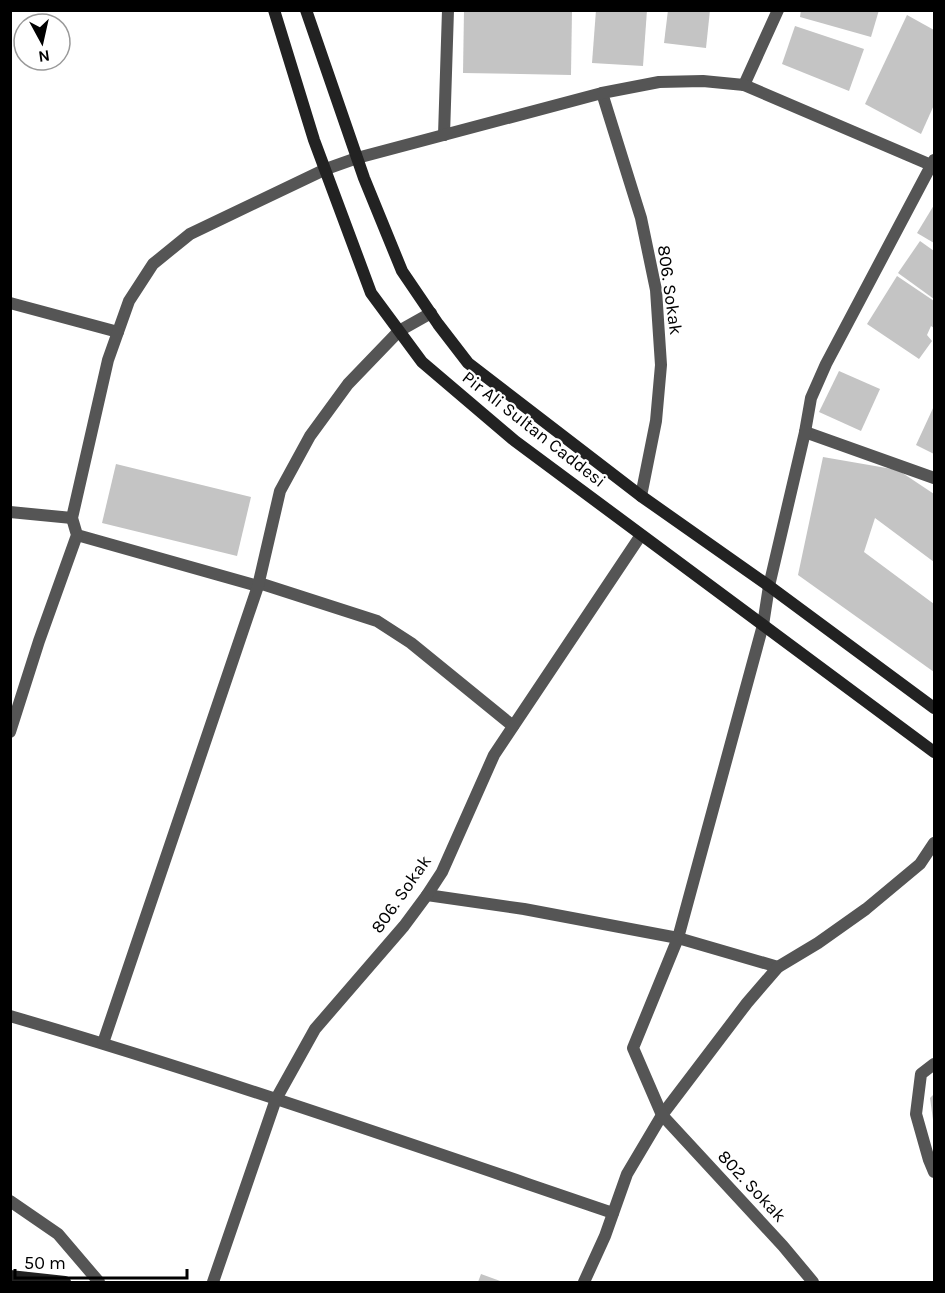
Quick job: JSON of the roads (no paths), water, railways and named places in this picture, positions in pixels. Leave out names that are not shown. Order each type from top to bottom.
[{"type":"main road","name":"Pir Ali Sultan Caddesi","points":[[274,10],[314,140],[371,293],[422,362],[515,441],[934,752]]},
{"type":"main road","points":[[306,10],[357,158],[402,271],[468,363],[641,496],[769,586],[934,708]]},
{"type":"main road","points":[[16,1279],[65,1282]]},
{"type":"street","points":[[444,135],[448,10]]},
{"type":"street","points":[[744,85],[778,10]]},
{"type":"street","points":[[10,732],[39,641],[77,535],[72,518],[108,360],[129,301],[153,264],[190,234],[326,169],[357,158],[602,93],[659,82],[703,81],[744,85],[933,162]]},
{"type":"street","name":"806. Sokak","points":[[602,93],[641,218],[656,290],[661,365],[657,421],[641,496]]},
{"type":"street","name":"802. Sokak","points":[[813,1282],[783,1246],[662,1115],[633,1048],[678,938],[764,626],[769,586],[811,398],[826,364],[933,162]]},
{"type":"street","points":[[10,303],[118,332]]},
{"type":"street","points":[[103,1043],[258,585],[280,491],[310,436],[348,384],[399,331],[431,313]]},
{"type":"street","points":[[805,432],[934,478]]},
{"type":"street","points":[[10,512],[72,518]]},
{"type":"street","points":[[77,535],[378,621],[411,643],[513,726]]},
{"type":"street","name":"806. Sokak","points":[[213,1282],[276,1099],[315,1029],[404,926],[427,895],[442,872],[494,755],[641,535]]},
{"type":"street","points":[[584,1282],[605,1236],[627,1174],[662,1115],[747,1004],[778,967],[818,943],[866,909],[920,864],[934,843]]},
{"type":"street","points":[[427,895],[524,909],[678,938],[778,967]]},
{"type":"street","points":[[10,1016],[103,1043],[276,1099],[613,1213]]},
{"type":"street","points":[[934,1064],[921,1074],[916,1114],[934,1172]]},
{"type":"street","points":[[10,1201],[58,1234],[99,1282]]}]
